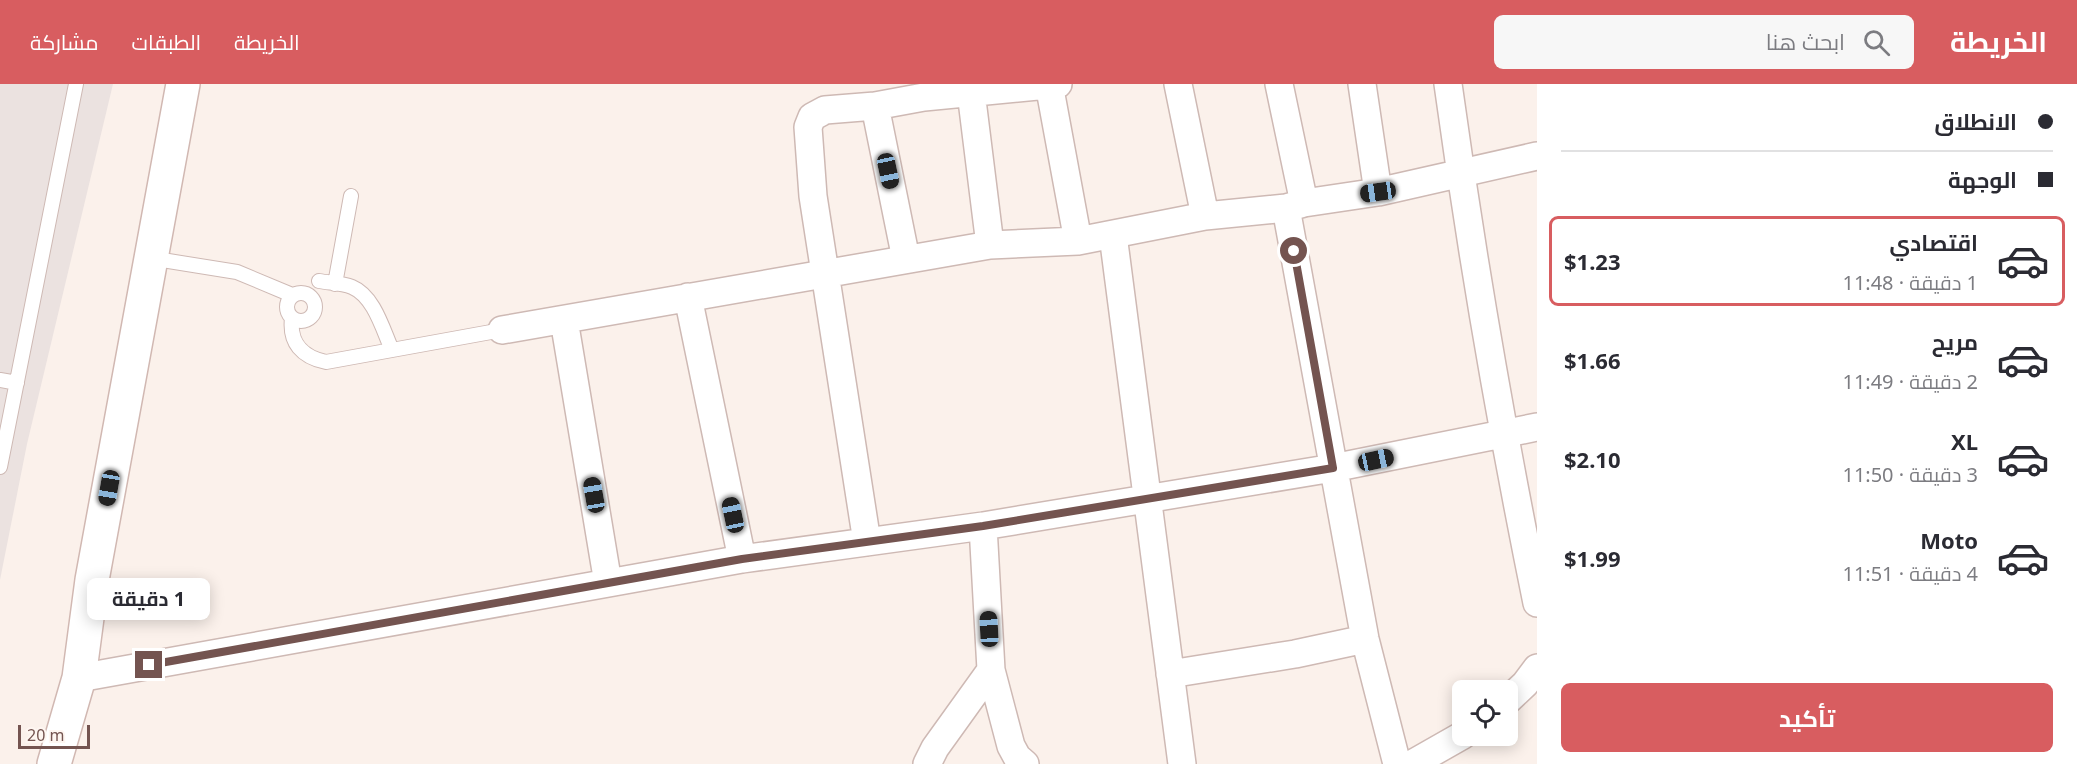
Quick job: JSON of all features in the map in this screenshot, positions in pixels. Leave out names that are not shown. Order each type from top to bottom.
[{"type":"street","points":[[54,764],[79,678],[92,580],[183,84]]},
{"type":"street","points":[[867,542],[813,196],[808,127],[812,117],[825,110],[875,106],[971,89],[1052,84],[1078,241]]},
{"type":"street","points":[[1178,84],[1204,216]]},
{"type":"street","points":[[1279,84],[1333,468],[1365,639],[1397,764]]},
{"type":"street","points":[[1362,84],[1378,192]]},
{"type":"street","points":[[1448,84],[1503,434],[1537,603]]},
{"type":"street","points":[[971,89],[990,245]]},
{"type":"street","points":[[875,106],[906,259]]},
{"type":"street","points":[[502,330],[990,245],[1078,241],[1113,236],[1204,216],[1378,192],[1537,156]]},
{"type":"street","points":[[1113,236],[1182,764]]},
{"type":"street","points":[[688,297],[742,559]]},
{"type":"street","points":[[564,320],[608,583]]},
{"type":"street","points":[[79,678],[742,559],[983,526],[1333,468],[1537,427]]},
{"type":"street","points":[[983,526],[991,670],[1011,746],[1024,764]]},
{"type":"street","points":[[1170,674],[1295,654],[1365,639]]},
{"type":"street","points":[[1518,691],[1537,668]]},
{"type":"street","points":[[927,764],[991,670]]},
{"type":"street","points":[[1412,764],[1452,741]]},
{"type":"lane","points":[[0,467],[76,84]]},
{"type":"lane","points":[[335,284],[351,196]]},
{"type":"lane","points":[[150,258],[237,272],[292,295]]},
{"type":"lane","points":[[319,281],[353,287],[368,300],[392,350]]},
{"type":"lane","points":[[304,292],[314,300],[315,307],[310,318],[297,321],[287,313],[287,300],[292,295],[304,292]]},
{"type":"lane","points":[[292,318],[291,329],[298,348],[315,360],[326,362],[502,330]]},
{"type":"lane","points":[[0,380],[17,383]]},
{"type":"shaded area","points":[[0,84],[113,84],[27,444],[0,580]]},
{"type":"route","points":[[149,665],[742,559],[983,526],[1333,468],[1294,251]]}]
